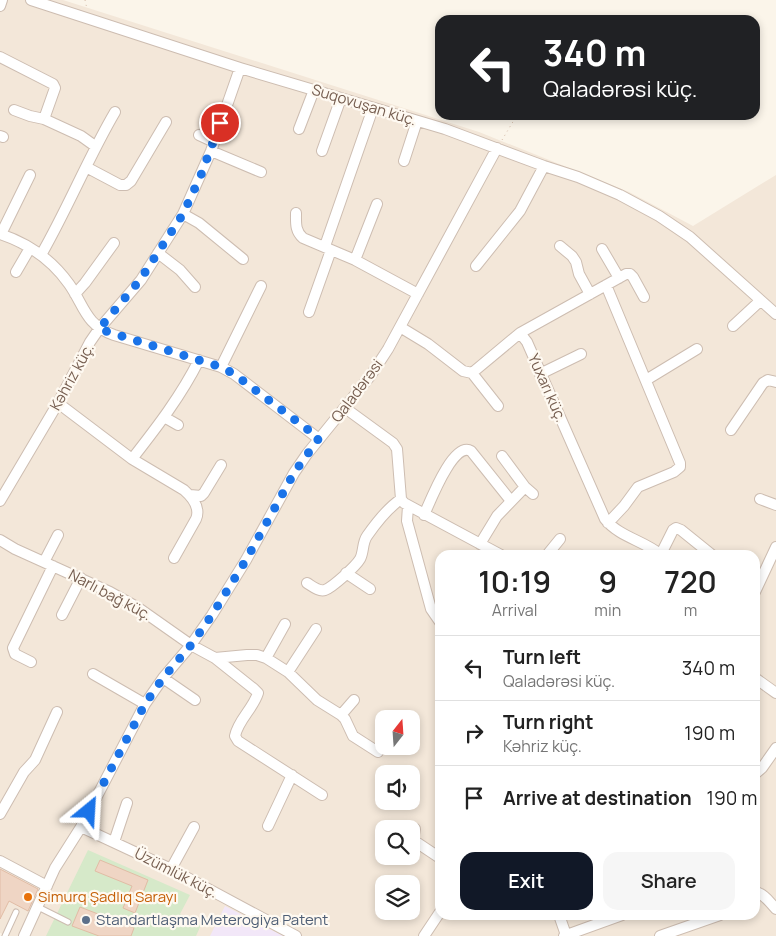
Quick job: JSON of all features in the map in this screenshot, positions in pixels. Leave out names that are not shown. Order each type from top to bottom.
[{"type":"street","points":[[0,6],[2,0]]},
{"type":"street","name":"Suqovuşan küç.","points":[[31,0],[240,68],[417,121],[544,166],[578,176],[620,195],[659,216],[690,237],[776,314]]},
{"type":"street","points":[[0,57],[53,84],[55,88],[44,119]]},
{"type":"street","name":"Kəhriz küç.","points":[[0,500],[58,403],[85,351],[99,329],[140,280],[183,214],[212,146],[240,68]]},
{"type":"street","points":[[299,129],[314,90]]},
{"type":"street","points":[[322,151],[341,98]]},
{"type":"street","points":[[308,312],[373,108]]},
{"type":"street","points":[[14,110],[44,119],[74,133],[95,146]]},
{"type":"street","points":[[41,255],[60,222],[95,146],[116,112]]},
{"type":"street","points":[[404,161],[417,121]]},
{"type":"street","points":[[86,166],[120,186],[126,185],[131,181],[166,122]]},
{"type":"street","points":[[199,135],[212,146],[261,172]]},
{"type":"street","name":"Qaladərəsi","points":[[24,936],[55,868],[81,828],[145,704],[163,678],[191,645],[246,560],[294,473],[319,438],[375,369],[400,327],[497,148]]},
{"type":"street","points":[[476,266],[520,211],[544,166]]},
{"type":"street","points":[[30,175],[1,234],[41,255],[68,283],[86,315],[99,329],[221,367],[234,374],[319,438]]},
{"type":"street","points":[[355,260],[377,204]]},
{"type":"street","points":[[296,213],[296,229],[303,238],[355,260],[418,294]]},
{"type":"street","points":[[183,214],[199,223],[243,259]]},
{"type":"street","points":[[75,294],[114,243]]},
{"type":"street","points":[[560,246],[576,262],[579,274],[590,294]]},
{"type":"street","points":[[16,272],[30,248]]},
{"type":"street","points":[[602,249],[619,278]]},
{"type":"street","points":[[158,253],[180,270],[195,287]]},
{"type":"street","points":[[520,333],[626,274],[630,274],[644,297]]},
{"type":"street","points":[[606,285],[680,463],[680,467],[674,472],[638,487],[608,523],[652,550]]},
{"type":"street","points":[[221,367],[261,286]]},
{"type":"street","points":[[733,326],[760,301]]},
{"type":"street","points":[[400,327],[428,344],[463,371],[472,373],[498,406]]},
{"type":"street","name":"Yuxarı küç.","points":[[472,373],[520,333],[527,342],[608,523]]},
{"type":"street","points":[[646,380],[697,349]]},
{"type":"street","points":[[540,374],[581,354]]},
{"type":"street","points":[[132,459],[164,417],[199,360]]},
{"type":"street","points":[[731,430],[763,384],[768,380],[776,382]]},
{"type":"street","points":[[58,403],[132,459],[190,495],[198,508],[198,514],[174,558]]},
{"type":"street","points":[[345,408],[393,443],[397,449],[407,521],[428,601],[435,615]]},
{"type":"street","points":[[164,417],[178,425]]},
{"type":"street","points":[[424,515],[448,464],[464,450],[471,451],[511,501]]},
{"type":"street","points":[[480,544],[497,516],[511,501],[529,491],[502,456]]},
{"type":"street","points":[[190,495],[201,496],[204,494],[221,464]]},
{"type":"street","points":[[760,499],[776,505]]},
{"type":"street","points":[[405,503],[491,550]]},
{"type":"street","points":[[307,583],[320,590],[325,590],[346,573],[361,557],[366,538],[387,511],[405,503]]},
{"type":"street","points":[[663,550],[673,530],[676,528],[706,550]]},
{"type":"street","points":[[30,662],[15,654],[12,648],[48,564],[58,535]]},
{"type":"street","points":[[550,550],[560,539]]},
{"type":"street","name":"Narlı bağ küç.","points":[[0,540],[137,607],[191,645],[215,658],[258,693],[236,729],[235,736],[238,741],[322,795]]},
{"type":"street","points":[[760,581],[776,547]]},
{"type":"street","points":[[346,573],[370,589]]},
{"type":"street","points":[[62,615],[81,578]]},
{"type":"street","points":[[266,658],[285,624]]},
{"type":"street","points":[[288,672],[316,628]]},
{"type":"street","points":[[215,658],[247,655],[257,655],[266,658],[288,672],[318,700],[341,715],[353,736],[375,750]]},
{"type":"street","points":[[93,674],[145,704]]},
{"type":"street","points":[[163,678],[195,700]]},
{"type":"street","points":[[760,682],[776,693]]},
{"type":"street","points":[[341,715],[354,700]]},
{"type":"street","points":[[0,814],[24,772],[35,760],[57,712]]},
{"type":"street","points":[[760,770],[776,748]]},
{"type":"street","points":[[268,826],[292,776]]},
{"type":"street","points":[[114,842],[128,803]]},
{"type":"street","points":[[172,869],[194,827]]},
{"type":"street","name":"Üzümlük küç.","points":[[81,828],[172,869],[296,936]]},
{"type":"street","points":[[420,845],[435,855]]},
{"type":"street","points":[[0,861],[47,886]]},
{"type":"street","points":[[760,894],[776,909]]},
{"type":"street","points":[[424,936],[435,920]]},
{"type":"street","points":[[560,920],[565,936],[608,920]]},
{"type":"street","points":[[660,936],[706,920]]},
{"type":"lane","points":[[38,907],[68,922]]},
{"type":"lane","points":[[5,936],[16,912]]},
{"type":"path","points":[[497,148],[514,120]]},
{"type":"shaded area","points":[[0,0],[63,0],[435,118],[435,120],[441,120],[479,132],[629,192],[693,226],[776,175],[776,936],[7,936],[0,933]]},
{"type":"shaded area","points":[[225,906],[283,936],[210,936]]},
{"type":"green space","points":[[88,850],[190,895],[180,914],[201,925],[196,936],[46,936]]},
{"type":"building","points":[[100,860],[148,880],[135,913],[123,908],[132,886],[95,871]]},
{"type":"building","points":[[0,869],[38,889],[28,911],[9,901],[0,919]]},
{"type":"building","points":[[80,907],[134,928],[131,936],[99,936],[72,926]]},
{"type":"place","name":"Simurq Şadlıq Sarayı","points":[[28,897]]},
{"type":"place","name":"Standartlaşma Meterogiya Patent","points":[[86,920]]},
{"type":"route","points":[[89,811],[138,715],[163,678],[191,645],[212,615],[246,560],[294,473],[319,438],[234,374],[221,367],[99,329],[140,280],[183,214],[191,200],[211,151],[220,123]]}]
